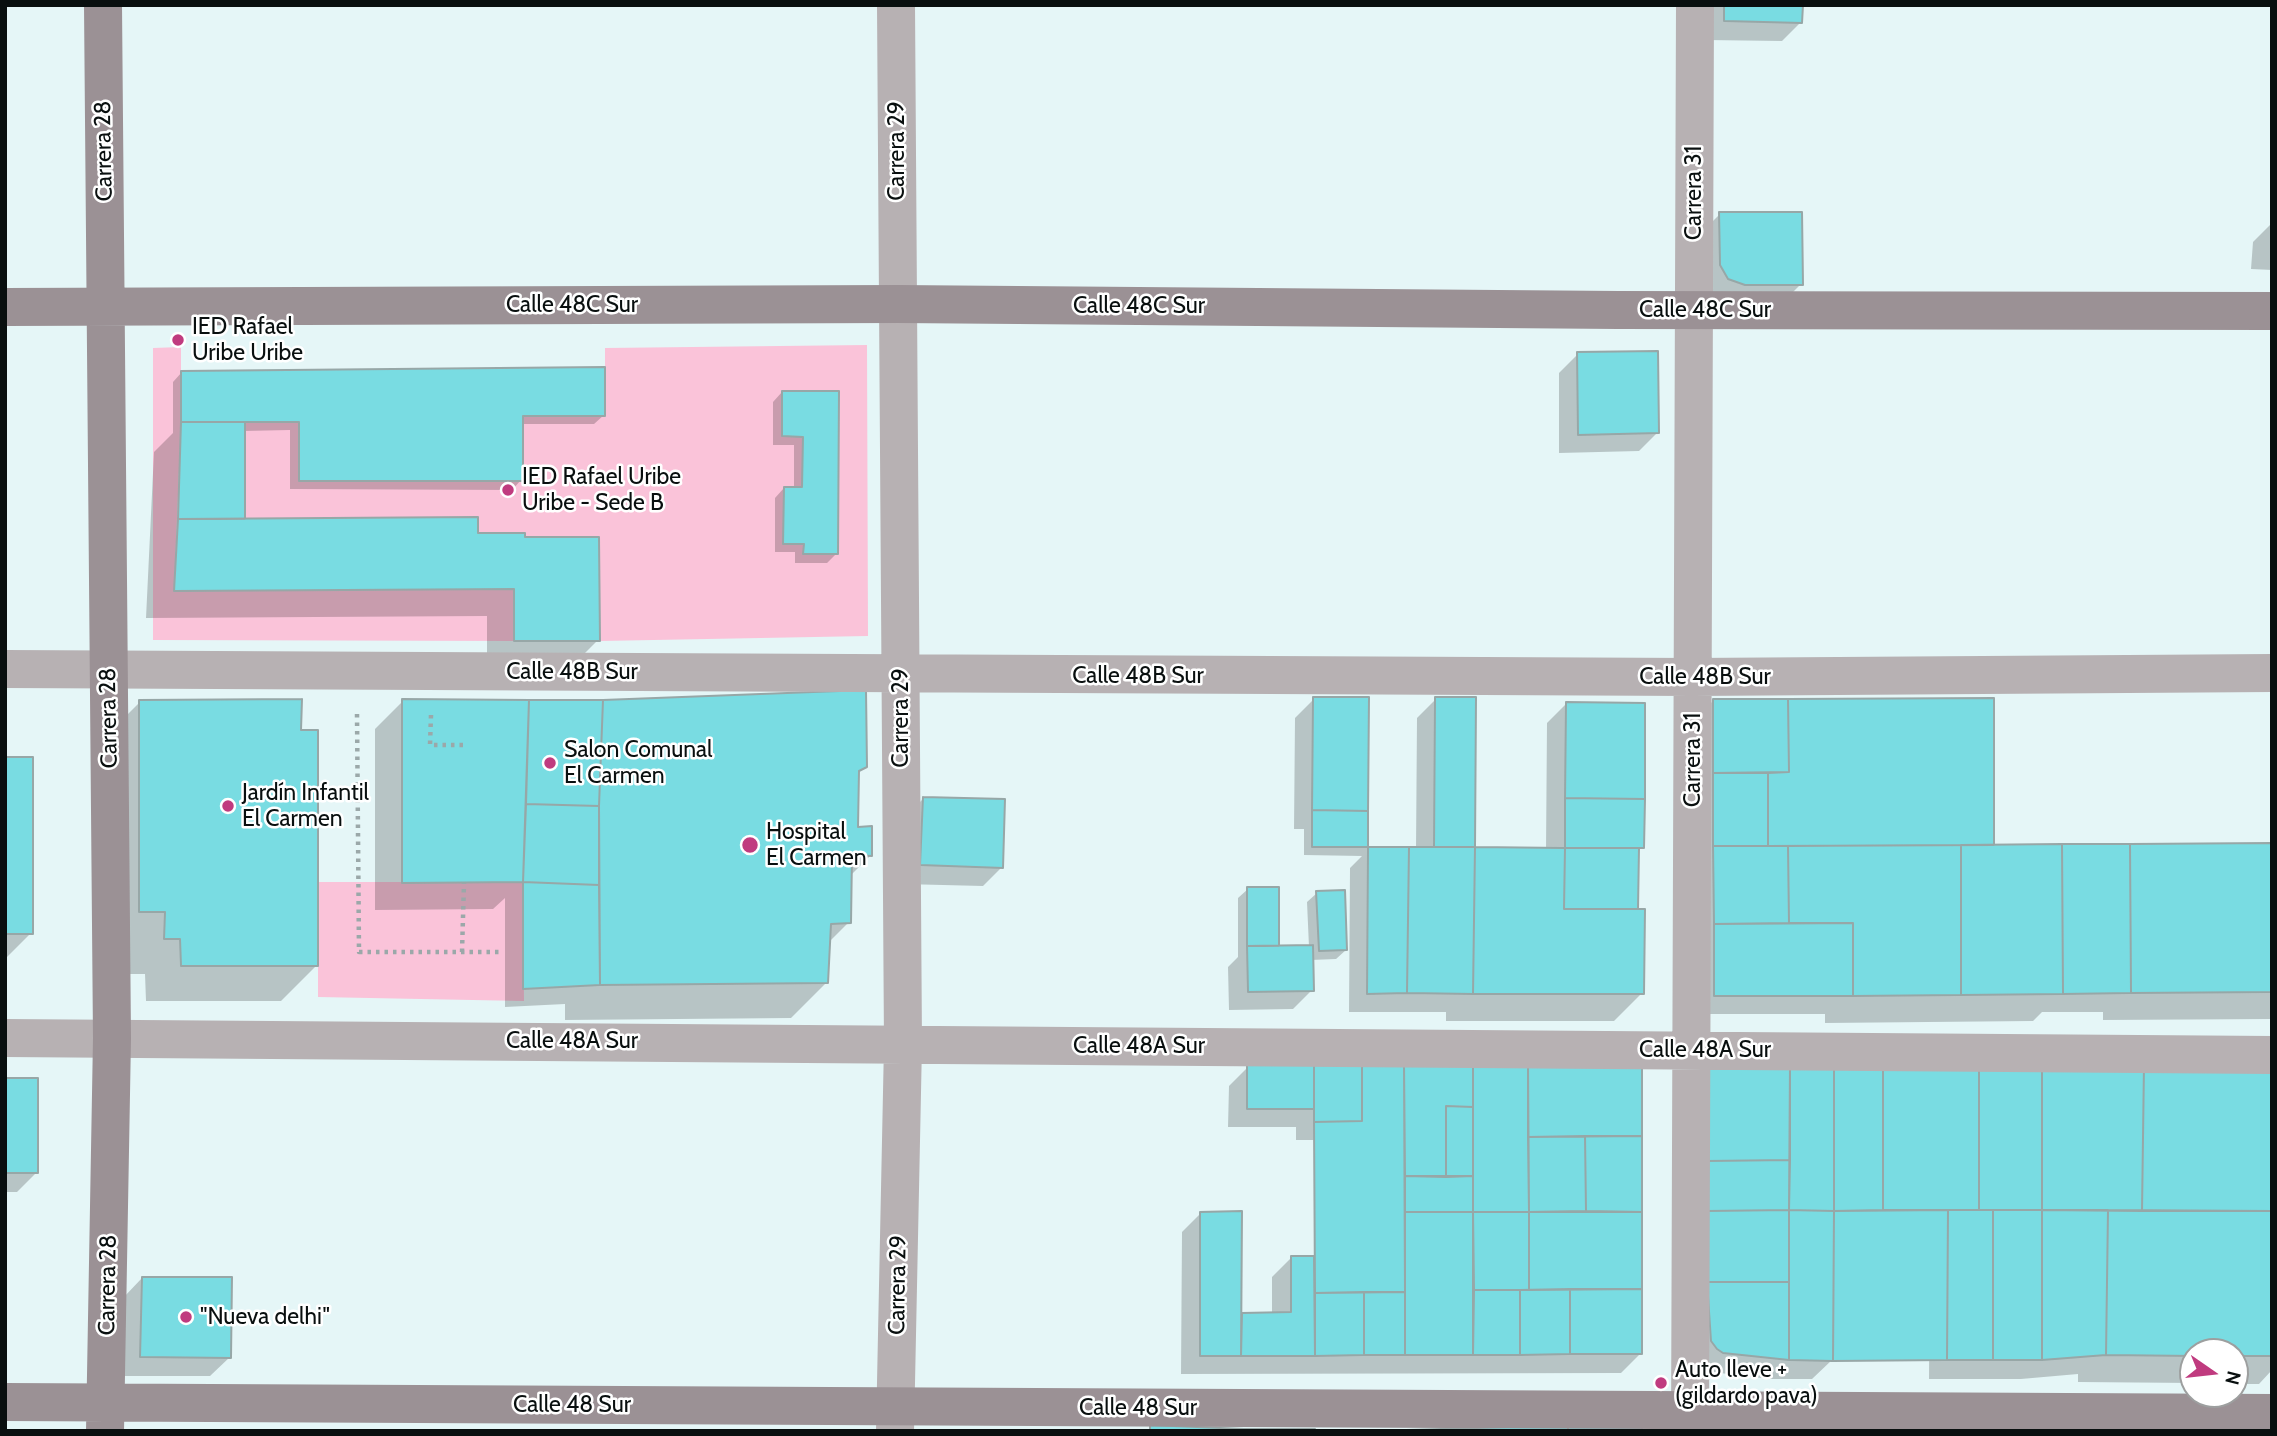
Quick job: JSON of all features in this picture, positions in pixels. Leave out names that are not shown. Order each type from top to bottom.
[{"type":"street","name":"Carrera 28","points":[[103,5],[112,1038],[105,1417]]},
{"type":"street","name":"Carrera 29","points":[[896,5],[903,1044],[896,1419]]},
{"type":"street","name":"Carrera 31","points":[[1690,1421],[1695,5]]},
{"type":"street","name":"Calle 48C Sur","points":[[5,307],[898,304],[2272,311]]},
{"type":"street","name":"Calle 48B Sur","points":[[5,669],[1693,677],[2272,673]]},
{"type":"street","name":"Calle 48A Sur","points":[[5,1038],[2272,1055]]},
{"type":"street","name":"Calle 48 Sur","points":[[5,1402],[105,1417],[1690,1421],[2272,1413]]},
{"type":"path","points":[[357,671],[359,952],[501,952]]},
{"type":"path","points":[[442,715],[430,715],[430,745],[466,745]]},
{"type":"path","points":[[462,952],[464,883]]},
{"type":"shaded area","points":[[867,345],[868,636],[600,641],[599,537],[525,537],[245,519],[245,422],[299,422],[299,481],[523,481],[523,416],[605,416],[605,348]]},
{"type":"shaded area","points":[[181,347],[181,422],[174,591],[514,589],[514,641],[153,640],[153,348]]},
{"type":"shaded area","points":[[318,882],[523,882],[524,1001],[318,997]]},
{"type":"building","points":[[1724,5],[1803,5],[1802,23],[1724,21]]},
{"type":"building","points":[[1719,212],[1802,212],[1803,285],[1745,285],[1728,279],[1720,265]]},
{"type":"building","points":[[1658,351],[1659,433],[1578,435],[1577,352]]},
{"type":"building","points":[[605,367],[605,416],[523,416],[523,481],[299,481],[299,422],[181,422],[181,371]]},
{"type":"building","points":[[782,391],[839,391],[838,554],[803,554],[804,544],[783,544],[784,487],[802,487],[803,437],[782,436]]},
{"type":"building","points":[[181,422],[245,422],[245,519],[178,519]]},
{"type":"building","points":[[478,517],[478,533],[525,533],[525,537],[599,537],[600,641],[514,641],[514,589],[174,591],[178,519]]},
{"type":"building","name":"Hospital El Carmen","points":[[866,690],[867,767],[859,771],[858,827],[872,826],[872,856],[852,855],[851,923],[831,924],[828,983],[600,985],[599,806],[603,700]]},
{"type":"building","points":[[1313,697],[1369,697],[1368,811],[1312,810]]},
{"type":"building","points":[[1435,697],[1476,697],[1475,847],[1434,847]]},
{"type":"building","points":[[1994,698],[1994,845],[1768,846],[1768,773],[1789,772],[1788,699]]},
{"type":"building","name":"Jardín Infantil El Carmen","points":[[302,699],[301,730],[318,730],[318,966],[181,966],[180,939],[164,939],[165,912],[139,912],[139,700]]},
{"type":"building","points":[[402,699],[529,700],[523,882],[402,883]]},
{"type":"building","points":[[1713,699],[1788,699],[1789,772],[1713,773]]},
{"type":"building","points":[[529,700],[603,700],[599,806],[526,804]]},
{"type":"building","points":[[1566,702],[1645,703],[1645,799],[1565,798]]},
{"type":"building","points":[[5,757],[33,757],[33,934],[5,934]]},
{"type":"building","points":[[1713,773],[1768,773],[1768,846],[1713,846]]},
{"type":"building","points":[[923,797],[1005,799],[1003,868],[920,865]]},
{"type":"building","points":[[1565,798],[1645,799],[1644,848],[1565,848]]},
{"type":"building","points":[[526,804],[599,806],[599,885],[523,882]]},
{"type":"building","points":[[1312,810],[1368,811],[1368,847],[1312,847]]},
{"type":"building","points":[[2272,843],[2272,992],[2131,993],[2130,844]]},
{"type":"building","points":[[2062,844],[2130,844],[2131,993],[2063,994]]},
{"type":"building","points":[[2062,844],[2063,994],[1961,995],[1961,845]]},
{"type":"building","points":[[1961,845],[1961,995],[1853,996],[1853,923],[1789,923],[1788,846]]},
{"type":"building","points":[[1713,846],[1788,846],[1789,923],[1714,924]]},
{"type":"building","points":[[1368,847],[1409,847],[1407,993],[1367,994]]},
{"type":"building","points":[[1409,847],[1475,847],[1473,994],[1407,993]]},
{"type":"building","points":[[1475,847],[1565,848],[1564,909],[1645,909],[1644,994],[1473,994]]},
{"type":"building","points":[[1565,848],[1639,848],[1638,909],[1564,909]]},
{"type":"building","points":[[523,882],[599,885],[600,985],[523,989]]},
{"type":"building","points":[[1247,887],[1279,887],[1279,946],[1247,946]]},
{"type":"building","points":[[1345,890],[1347,950],[1319,951],[1316,891]]},
{"type":"building","points":[[1853,923],[1853,996],[1714,996],[1714,924]]},
{"type":"building","points":[[1313,945],[1314,991],[1248,992],[1247,946]]},
{"type":"building","points":[[1528,1063],[1642,1063],[1642,1136],[1528,1137]]},
{"type":"building","points":[[1528,1063],[1529,1212],[1473,1212],[1473,1064]]},
{"type":"building","points":[[1362,1064],[1404,1064],[1405,1292],[1315,1293],[1314,1122],[1362,1121]]},
{"type":"building","points":[[1362,1064],[1362,1121],[1314,1122],[1314,1065]]},
{"type":"building","points":[[1404,1064],[1473,1064],[1473,1107],[1446,1106],[1446,1177],[1405,1176]]},
{"type":"building","points":[[2144,1064],[2272,1065],[2272,1211],[2142,1211]]},
{"type":"building","points":[[2144,1064],[2142,1211],[2042,1210],[2042,1065]]},
{"type":"building","points":[[1247,1065],[1314,1065],[1314,1109],[1247,1109]]},
{"type":"building","points":[[1708,1065],[1790,1065],[1790,1160],[1707,1161]]},
{"type":"building","points":[[1790,1065],[1834,1065],[1834,1211],[1789,1210]]},
{"type":"building","points":[[1834,1065],[1883,1065],[1883,1210],[1834,1211]]},
{"type":"building","points":[[1883,1065],[1979,1065],[1979,1210],[1883,1210]]},
{"type":"building","points":[[1979,1065],[2042,1065],[2042,1210],[1979,1210]]},
{"type":"building","points":[[5,1078],[38,1078],[38,1173],[5,1173]]},
{"type":"building","points":[[1446,1106],[1473,1107],[1473,1176],[1446,1177]]},
{"type":"building","points":[[1585,1136],[1586,1211],[1529,1212],[1528,1137]]},
{"type":"building","points":[[1585,1136],[1642,1136],[1642,1212],[1586,1211]]},
{"type":"building","points":[[1790,1160],[1789,1210],[1707,1211],[1707,1161]]},
{"type":"building","points":[[1405,1176],[1473,1176],[1473,1212],[1405,1212]]},
{"type":"building","points":[[1789,1210],[1789,1282],[1707,1282],[1707,1211]]},
{"type":"building","points":[[1789,1210],[1834,1211],[1833,1361],[1789,1360]]},
{"type":"building","points":[[1948,1210],[1993,1210],[1993,1360],[1947,1360]]},
{"type":"building","points":[[1948,1210],[1947,1360],[1833,1361],[1834,1211]]},
{"type":"building","points":[[1993,1210],[2042,1210],[2042,1360],[1993,1360]]},
{"type":"building","points":[[2042,1210],[2108,1210],[2106,1355],[2042,1360]]},
{"type":"building","points":[[2108,1210],[2272,1211],[2272,1356],[2249,1356],[2249,1338],[2179,1338],[2179,1356],[2106,1355]]},
{"type":"building","points":[[1242,1211],[1241,1356],[1200,1356],[1200,1212]]},
{"type":"building","points":[[1405,1212],[1473,1212],[1473,1355],[1405,1355]]},
{"type":"building","points":[[1473,1212],[1529,1212],[1529,1290],[1474,1290]]},
{"type":"building","points":[[1529,1212],[1642,1212],[1642,1289],[1529,1290]]},
{"type":"building","points":[[1291,1256],[1314,1256],[1315,1356],[1241,1356],[1242,1313],[1291,1312]]},
{"type":"building","name":"\"Nueva delhi\"","points":[[142,1277],[232,1277],[231,1358],[140,1357]]},
{"type":"building","points":[[1707,1282],[1789,1282],[1789,1360],[1723,1353],[1717,1349],[1711,1341]]},
{"type":"building","points":[[1570,1289],[1642,1289],[1642,1354],[1570,1354]]},
{"type":"building","points":[[1570,1289],[1570,1354],[1520,1355],[1520,1290]]},
{"type":"building","points":[[1474,1290],[1520,1290],[1520,1355],[1473,1355]]},
{"type":"building","points":[[1364,1292],[1405,1292],[1405,1355],[1364,1355]]},
{"type":"building","points":[[1364,1292],[1364,1355],[1315,1356],[1315,1293]]},
{"type":"building","points":[[1642,1424],[1642,1431],[1568,1431],[1568,1425]]},
{"type":"building","points":[[1150,1425],[1244,1429],[1150,1431]]},
{"type":"building","points":[[1568,1425],[1568,1431],[1477,1431],[1477,1428]]},
{"type":"building","points":[[1477,1428],[1477,1431],[1406,1431],[1406,1430]]},
{"type":"building","points":[[1315,1429],[1315,1431],[1243,1431]]},
{"type":"place","name":"IED Rafael Uribe Uribe","points":[[178,340]]},
{"type":"place","name":"IED Rafael Uribe Uribe - Sede B","points":[[508,490]]},
{"type":"place","name":"Salon Comunal El Carmen","points":[[550,763]]},
{"type":"place","name":"Jardín Infantil El Carmen","points":[[228,806]]},
{"type":"place","name":"Hospital El Carmen","points":[[750,845]]},
{"type":"place","name":"\"Nueva delhi\"","points":[[186,1317]]},
{"type":"place","name":"Auto lleve + (gildardo pava)","points":[[1661,1383]]}]
